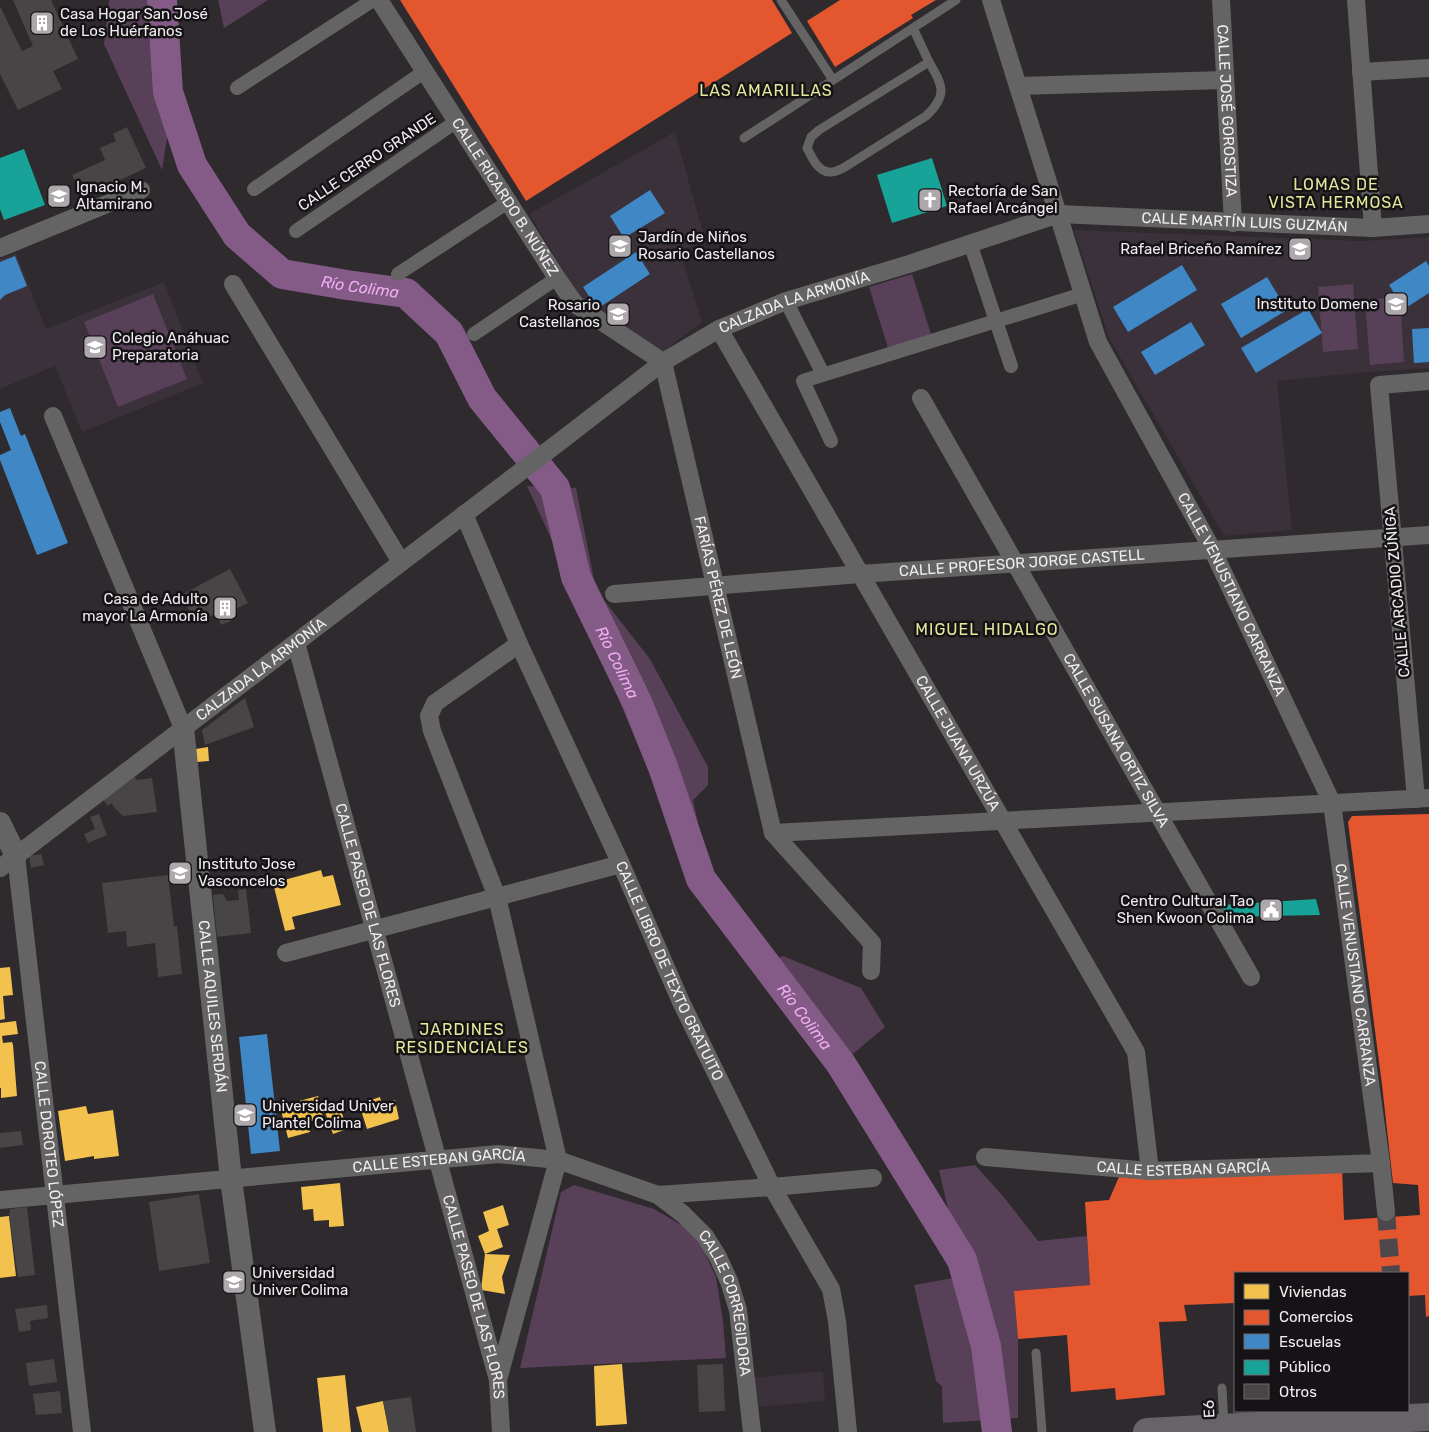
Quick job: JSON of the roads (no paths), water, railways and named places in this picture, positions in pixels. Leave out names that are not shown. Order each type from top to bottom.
[{"type":"main road","points":[[1147,1432],[1224,1428],[1263,1422],[1410,1420]]},
{"type":"street","points":[[237,88],[373,0]]},
{"type":"street","name":"CALLE RICARDO B. NÚÑEZ","points":[[379,0],[575,304],[663,362]]},
{"type":"street","name":"CALLE VENUSTIANO CARRANZA","points":[[991,0],[1098,342],[1212,551],[1332,803],[1386,1212]]},
{"type":"street","name":"CALLE JOSÉ GOROSTIZA","points":[[1221,0],[1233,223]]},
{"type":"street","points":[[1356,0],[1373,228]]},
{"type":"street","points":[[1361,72],[1429,68]]},
{"type":"street","points":[[254,189],[425,71]]},
{"type":"street","points":[[1018,86],[1225,80]]},
{"type":"street","name":"CALLE CERRO GRANDE","points":[[296,231],[457,120]]},
{"type":"street","points":[[0,248],[141,190]]},
{"type":"street","points":[[398,274],[508,202]]},
{"type":"street","name":"CALLE MARTÍN LUIS GUZMÁN","points":[[1059,214],[1373,228],[1429,224]]},
{"type":"street","name":"CALZADA LA ARMONÍA","points":[[8,862],[663,362],[719,329],[786,301],[909,264],[1059,214]]},
{"type":"street","points":[[970,243],[1011,366]]},
{"type":"street","points":[[474,334],[557,278]]},
{"type":"street","points":[[233,284],[400,562]]},
{"type":"street","points":[[831,441],[803,381],[1083,294]]},
{"type":"street","points":[[786,301],[823,374]]},
{"type":"street","name":"CALLE JUANA URZÚA","points":[[719,329],[1001,821],[1136,1052],[1150,1171]]},
{"type":"street","name":"FARÍAS PÉREZ DE LEÓN","points":[[663,362],[773,833]]},
{"type":"street","name":"CALLE ARCADIO ZÚÑIGA","points":[[1422,799],[1392,538],[1380,384],[1429,381]]},
{"type":"street","name":"CALLE SUSANA ORTIZ SILVA","points":[[921,398],[1251,977]]},
{"type":"street","points":[[53,416],[183,728]]},
{"type":"street","name":"CALLE LIBRO DE TEXTO GRATUITO","points":[[464,514],[519,644],[621,864],[681,1002],[772,1187],[831,1289],[837,1321],[848,1432]]},
{"type":"street","name":"CALLE PROFESOR JORGE CASTELL","points":[[614,594],[860,574],[1429,535]]},
{"type":"street","name":"CALLE PASEO DE LAS FLORES","points":[[296,643],[498,1380],[501,1432]]},
{"type":"street","points":[[498,1380],[558,1160],[497,897],[432,731],[430,716],[435,703],[519,644]]},
{"type":"street","name":"CALLE AQUILES SERDÁN","points":[[183,728],[230,1179],[265,1432]]},
{"type":"street","points":[[773,833],[1422,799]]},
{"type":"street","points":[[0,823],[8,862]]},
{"type":"street","points":[[773,833],[872,943],[871,971]]},
{"type":"street","name":"CALLE DOROTEO LÓPEZ","points":[[8,862],[55,1195],[82,1432]]},
{"type":"street","points":[[286,953],[621,864]]},
{"type":"street","name":"CALLE ESTEBAN GARCÍA","points":[[0,1200],[498,1154],[558,1160],[658,1195],[873,1178]]},
{"type":"street","name":"CALLE ESTEBAN GARCÍA","points":[[985,1157],[1150,1171],[1381,1163]]},
{"type":"street","name":"CALLE CORREGIDORA","points":[[658,1195],[683,1214],[705,1236],[718,1257],[729,1281],[738,1310],[752,1432]]},
{"type":"lane","points":[[781,0],[833,80]]},
{"type":"lane","points":[[744,138],[956,0]]},
{"type":"lane","points":[[913,28],[938,78],[942,92],[936,106],[926,116],[845,167],[830,173],[815,163],[807,148],[811,137],[819,130],[929,62]]},
{"type":"lane","points":[[1036,1353],[1042,1432]]},
{"type":"lane","name":"E6","points":[[1222,1388],[1224,1428]]},
{"type":"waterway","name":"Río Colima","points":[[162,0],[168,92],[192,165],[237,235],[282,274],[406,293],[449,333],[482,398],[555,488],[576,577],[637,702],[663,767],[701,879],[841,1064],[962,1260],[986,1346],[997,1432]]},
{"type":"tunnel","points":[[1386,1212],[1391,1272]]},
{"type":"place","name":"Casa Hogar San José de Los Huérfanos","points":[[42,23]]},
{"type":"place","name":"Ignacio M. Altamirano","points":[[59,196]]},
{"type":"place","name":"Rectoría de San Rafael Arcángel","points":[[930,200]]},
{"type":"place","name":"Jardín de Niños Rosario Castellanos","points":[[620,246]]},
{"type":"place","name":"Rafael Briceño Ramírez","points":[[1300,249]]},
{"type":"place","name":"Instituto Domene","points":[[1396,304]]},
{"type":"place","name":"Rosario Castellanos","points":[[618,314]]},
{"type":"place","name":"Colegio Anáhuac Preparatoria","points":[[95,347]]},
{"type":"place","name":"Casa de Adulto mayor La Armonía","points":[[225,608]]},
{"type":"place","name":"Instituto Jose Vasconcelos","points":[[180,873]]},
{"type":"place","name":"Centro Cultural Tao Shen Kwoon Colima","points":[[1271,910]]},
{"type":"place","name":"Universidad Univer Plantel Colima","points":[[245,1115]]},
{"type":"place","name":"Universidad Univer Colima","points":[[234,1282]]},
{"type":"district","name":"LAS AMARILLAS","points":[[766,90]]},
{"type":"district","name":"LOMAS DE VISTA HERMOSA","points":[[1336,193]]},
{"type":"district","name":"MIGUEL HIDALGO","points":[[987,629]]},
{"type":"district","name":"JARDINES RESIDENCIALES","points":[[462,1038]]}]
